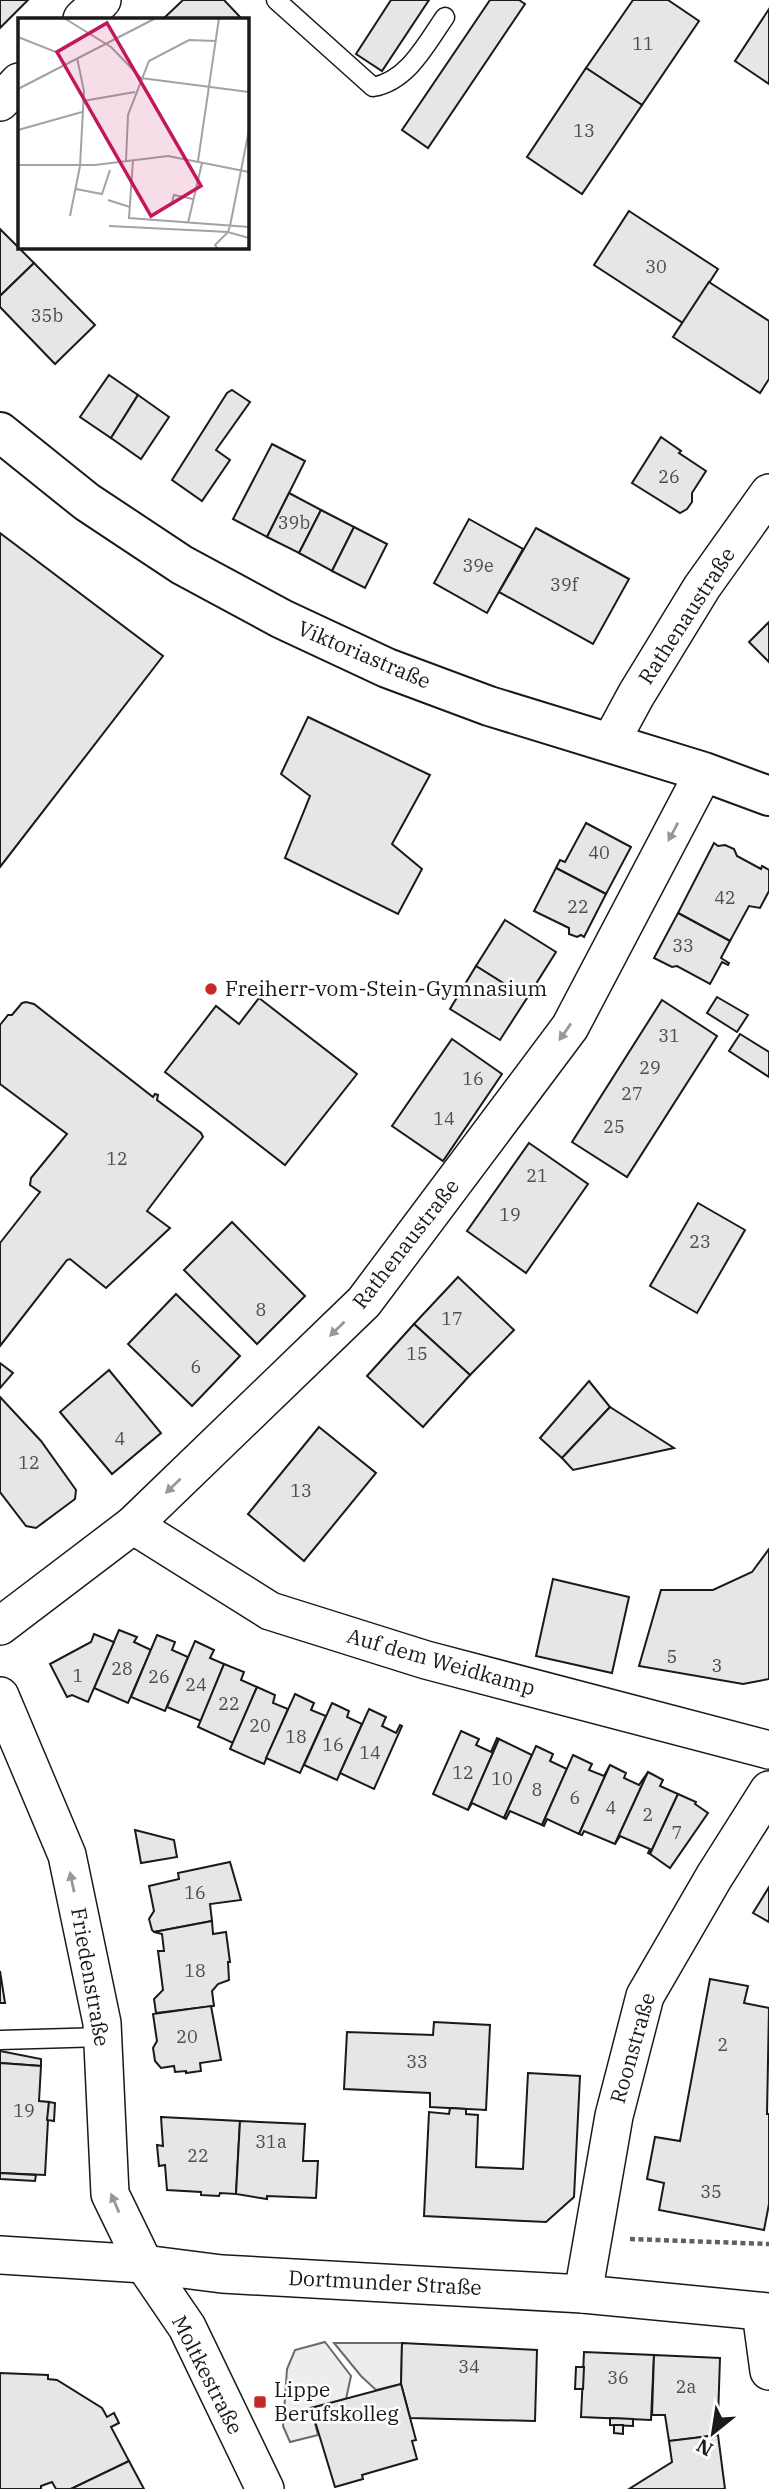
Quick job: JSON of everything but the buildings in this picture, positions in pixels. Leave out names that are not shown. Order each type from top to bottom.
[{"type":"main road","name":"Viktoriastraße","points":[[0,432],[108,516],[182,565],[282,619],[387,668],[489,706],[704,772],[769,796]]},
{"type":"street","points":[[83,18],[102,0]]},
{"type":"street","points":[[0,102],[18,83]]},
{"type":"street","name":"Rathenaustraße","points":[[610,743],[702,587],[769,493]]},
{"type":"street","name":"Rathenaustraße","points":[[0,1626],[133,1525],[365,1302],[570,1027],[704,772]]},
{"type":"street","name":"Auf dem Weidkamp","points":[[133,1525],[270,1611],[426,1660],[769,1750]]},
{"type":"street","name":"Friedenstraße","points":[[0,1696],[67,1855],[102,2023],[110,2194],[144,2264]]},
{"type":"street","name":"Roonstraße","points":[[583,2294],[614,2116],[645,1996],[714,1877],[769,1790]]},
{"type":"street","name":"Dortmunder Straße","points":[[0,2255],[144,2264],[222,2274],[583,2294],[765,2312]]},
{"type":"street","name":"Moltkestraße","points":[[144,2264],[187,2327],[265,2489]]},
{"type":"street","points":[[765,2312],[769,2371]]},
{"type":"lane","points":[[276,0],[373,87],[387,85],[410,66],[445,17]]},
{"type":"lane","points":[[0,2040],[103,2037]]},
{"type":"path","points":[[593,2237],[769,2244]]},
{"type":"shaded area","points":[[325,2342],[351,2376],[346,2399],[311,2408],[318,2435],[290,2442],[283,2426],[287,2369],[295,2350]]},
{"type":"shaded area","points":[[334,2343],[402,2343],[401,2384],[376,2390]]},
{"type":"place","name":"Freiherr-vom-Stein-Gymnasium","points":[[211,989]]},
{"type":"place","name":"Lippe Berufskolleg","points":[[260,2402]]}]
